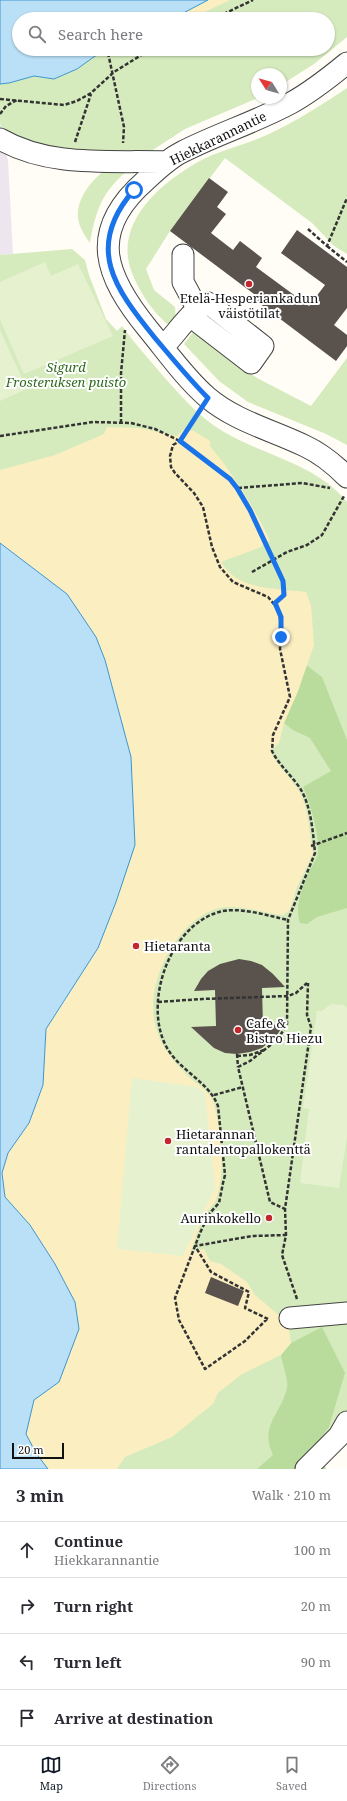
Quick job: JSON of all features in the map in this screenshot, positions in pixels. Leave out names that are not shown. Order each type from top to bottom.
[{"type":"street","name":"Hiekkarannantie","points":[[339,487],[325,459],[305,446],[236,417],[208,398],[162,347],[132,310],[118,287],[111,269],[108,249],[110,230],[114,218],[123,203],[134,190],[166,162],[180,153],[291,103],[347,63]]},
{"type":"street","points":[[0,139],[10,145],[54,159],[166,162]]},
{"type":"street","points":[[162,347],[194,312],[183,282],[183,255]]},
{"type":"street","points":[[298,1318],[347,1312]]},
{"type":"street","points":[[306,1469],[340,1436],[347,1422]]},
{"type":"path","points":[[228,12],[253,0]]},
{"type":"path","points":[[109,56],[114,72],[124,127],[124,160]]},
{"type":"path","points":[[0,99],[64,105],[77,101],[91,94],[114,72],[140,56]]},
{"type":"path","points":[[69,160],[91,94]]},
{"type":"path","points":[[0,114],[6,106],[17,100]]},
{"type":"path","points":[[327,246],[347,198]]},
{"type":"path","points":[[308,229],[347,262]]},
{"type":"path","points":[[121,423],[121,373],[126,324]]},
{"type":"path","points":[[208,398],[180,441],[173,445],[170,456],[171,467],[174,473],[194,493],[204,507],[212,547],[220,567],[233,582],[268,597],[275,603],[281,617],[280,649],[290,696],[273,735],[272,751],[304,796],[309,815],[315,853],[288,920],[287,1025],[277,1040],[250,1061],[238,1067]]},
{"type":"path","points":[[0,436],[93,422],[131,423],[155,429],[180,441],[230,479],[250,510],[283,581],[284,595],[275,603]]},
{"type":"path","points":[[237,488],[302,483],[339,487],[342,499]]},
{"type":"path","points":[[252,572],[274,561],[287,552],[307,545],[322,535],[347,492]]},
{"type":"path","points":[[313,845],[347,833]]},
{"type":"path","points":[[267,1319],[245,1341],[205,1370],[178,1320],[175,1298],[209,1214],[218,1202],[225,1175],[218,1106],[214,1096],[183,1068],[165,1045],[159,1030],[158,1002],[161,981],[171,955],[181,939],[194,924],[220,911],[231,910],[288,920]]},
{"type":"path","points":[[158,1002],[288,996],[296,993],[308,983],[307,1015],[310,1027],[285,1209],[286,1235],[282,1255],[297,1299],[298,1318],[267,1319],[245,1308],[249,1292],[210,1272],[195,1246]]},
{"type":"path","points":[[267,1048],[250,1055],[237,1055],[238,1067],[270,1202],[285,1209]]},
{"type":"path","points":[[214,1096],[243,1087]]},
{"type":"path","points":[[195,1246],[252,1236],[286,1235]]},
{"type":"shaded area","points":[[0,122],[8,161],[13,254],[0,255]]},
{"type":"green space","points":[[208,0],[347,0],[347,37],[335,47],[335,12],[185,12]]},
{"type":"green space","points":[[95,56],[324,56],[287,81],[287,68],[251,68],[251,101],[185,129],[145,155],[113,151],[66,149],[33,144],[2,130],[0,122],[0,84],[34,76],[54,79],[77,69]]},
{"type":"green space","points":[[347,88],[347,254],[334,246],[312,223],[225,158],[170,231],[146,269],[154,290],[175,307],[176,322],[170,326],[159,317],[142,293],[135,280],[129,261],[128,243],[132,226],[141,210],[167,183],[198,162],[215,154],[269,134],[328,101]]},
{"type":"green space","points":[[108,168],[129,169],[112,185],[106,194],[95,220],[90,243],[82,231],[78,218],[78,211],[83,196],[91,183]]},
{"type":"green space","name":"Hietaranta","points":[[72,249],[85,260],[89,275],[106,319],[117,331],[122,326],[164,377],[199,414],[224,432],[305,469],[334,489],[347,502],[347,1412],[315,1446],[326,1469],[48,1469],[131,757],[105,660],[67,594],[0,543],[0,255]]},
{"type":"green space","points":[[45,262],[51,276],[78,264],[113,336],[24,374],[0,320],[0,282]]},
{"type":"green space","points":[[196,328],[227,358],[257,378],[311,406],[347,358],[347,445],[326,434],[248,402],[219,381],[184,344]]},
{"type":"green space","points":[[0,330],[27,389],[0,401]]},
{"type":"green space","points":[[306,665],[322,677],[347,740],[347,908],[317,917],[307,924],[300,923],[298,910],[300,896],[316,859],[318,846],[314,820],[309,801],[303,787],[331,771],[310,738],[293,730],[284,723],[298,691]]},
{"type":"green space","points":[[331,1004],[344,1005],[347,1008],[347,1137],[339,1188],[300,1183],[309,1109],[303,1108],[317,1011],[322,1011]]},
{"type":"green space","name":"Hietarannan rantalentopallokenttä","points":[[132,1078],[197,1087],[205,1093],[215,1188],[183,1256],[117,1249]]},
{"type":"green space","points":[[322,1327],[345,1373],[329,1427],[315,1446],[326,1469],[257,1469],[273,1455],[269,1445],[268,1436],[272,1420],[287,1388],[281,1355],[291,1343]]},
{"type":"sand","points":[[208,0],[230,0],[205,12],[185,12]]},
{"type":"sand","name":"Hietaranta","points":[[107,427],[139,428],[177,436],[183,430],[194,431],[210,441],[210,446],[243,491],[270,540],[259,548],[221,562],[231,574],[247,583],[267,588],[306,592],[311,605],[314,645],[298,691],[284,723],[279,743],[270,751],[303,798],[313,852],[312,856],[297,887],[290,910],[283,915],[244,908],[228,907],[220,908],[204,914],[190,925],[177,939],[159,974],[154,993],[153,1011],[156,1028],[167,1052],[185,1073],[211,1097],[215,1107],[219,1130],[222,1165],[219,1189],[215,1202],[203,1218],[191,1251],[204,1249],[210,1261],[221,1264],[247,1282],[255,1295],[288,1323],[291,1343],[281,1355],[242,1374],[218,1393],[213,1404],[172,1437],[125,1457],[117,1469],[48,1469],[36,1453],[26,1434],[34,1400],[59,1382],[79,1329],[75,1302],[55,1264],[30,1225],[5,1197],[2,1173],[8,1153],[29,1123],[43,1085],[46,1029],[70,993],[116,902],[135,845],[131,757],[105,660],[35,571],[0,543],[0,470],[55,455],[104,434]]},
{"type":"water","points":[[0,0],[208,0],[185,12],[12,12],[12,56],[95,56],[77,69],[54,79],[34,76],[0,84]]},
{"type":"water","points":[[0,543],[67,594],[96,637],[105,660],[131,757],[135,845],[116,902],[98,948],[46,1029],[43,1085],[29,1123],[8,1153],[2,1173],[5,1197],[30,1225],[55,1264],[75,1302],[79,1329],[59,1382],[34,1400],[26,1434],[36,1453],[48,1469],[0,1469]]},
{"type":"building","points":[[209,178],[228,192],[217,207],[226,214],[211,233],[233,250],[240,241],[262,258],[256,267],[309,306],[325,285],[281,253],[297,230],[347,267],[347,308],[334,325],[347,335],[347,346],[336,361],[255,300],[258,297],[170,231]]},
{"type":"building","points":[[239,959],[262,965],[285,987],[262,988],[263,1025],[284,1024],[277,1035],[262,1048],[237,1054],[225,1053],[214,1048],[191,1027],[216,1026],[215,990],[194,991],[208,971],[220,964]]},
{"type":"building","points":[[211,1277],[244,1291],[238,1306],[205,1293]]},
{"type":"place","name":"Etelä-Hesperiankadun väistötilat","points":[[249,284]]},
{"type":"place","name":"Hietaranta","points":[[136,946]]},
{"type":"place","name":"Cafe & Bistro Hiezu","points":[[238,1030]]},
{"type":"place","name":"Hietarannan rantalentopallokenttä","points":[[168,1141]]},
{"type":"place","name":"Aurinkokello","points":[[269,1218]]},
{"type":"route","points":[[134,190],[123,203],[114,218],[110,230],[108,249],[111,269],[118,287],[132,310],[162,347],[208,398],[180,441],[230,479],[250,510],[283,581],[284,595],[275,603],[281,617],[281,637]]},
{"type":"park label","name":"Sigurd Frosteruksen puisto","points":[[66,374]]}]
